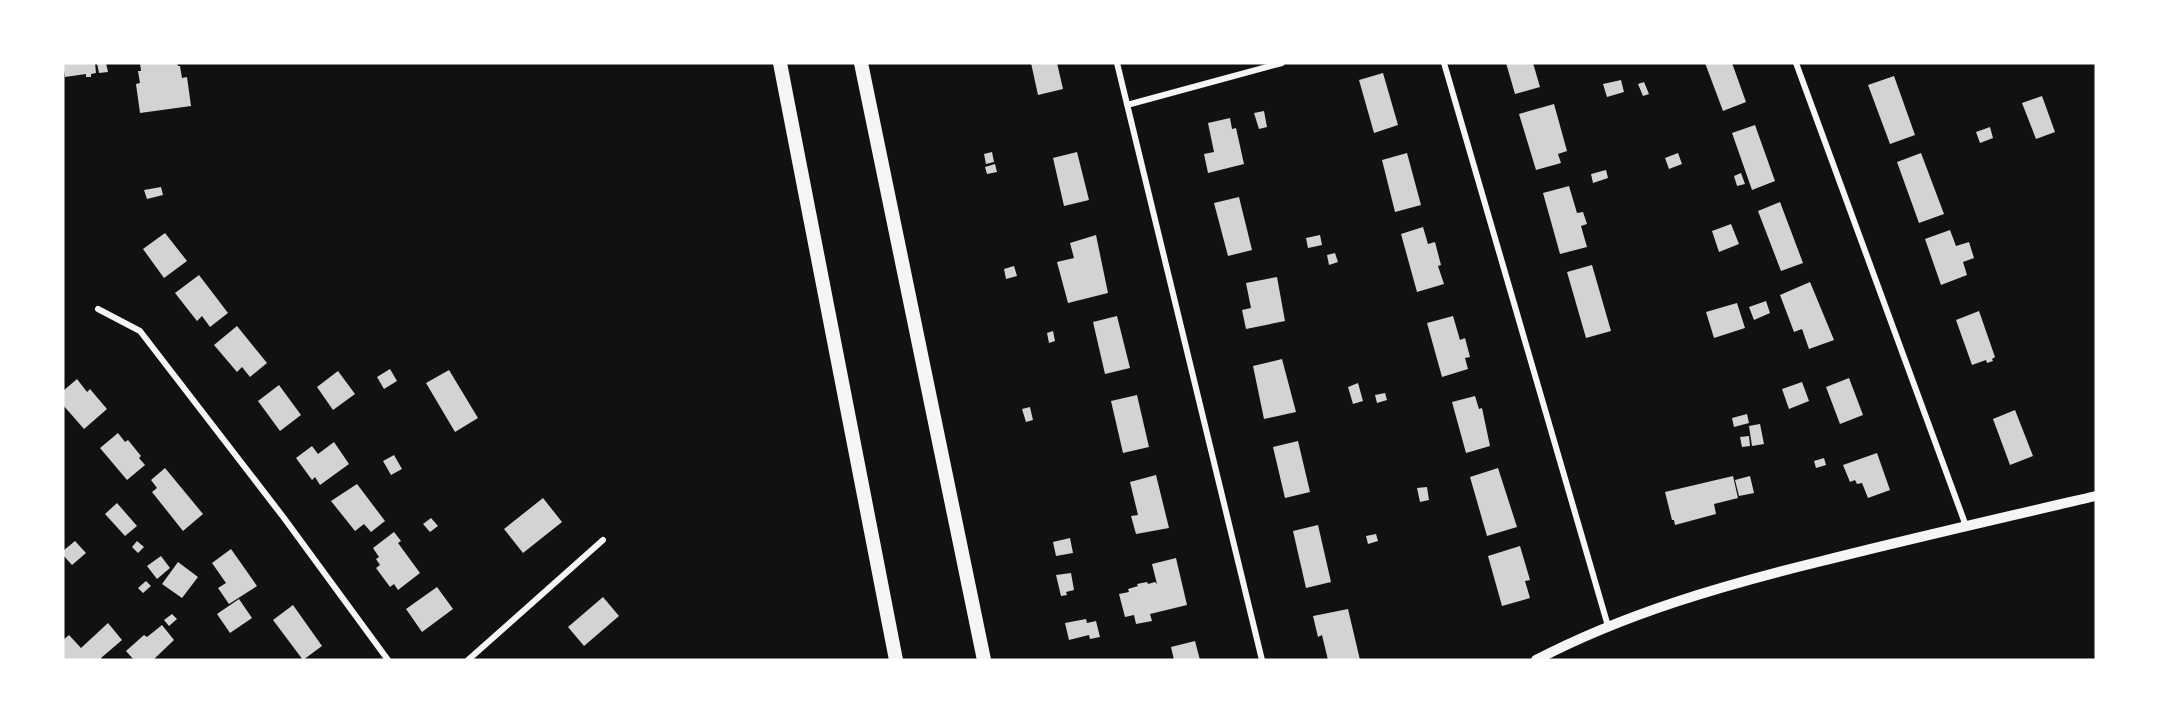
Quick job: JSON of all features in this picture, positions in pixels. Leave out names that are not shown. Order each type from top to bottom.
[{"type":"highway","points":[[780,63],[896,660]]},
{"type":"highway","points":[[861,63],[984,660]]},
{"type":"main road","points":[[1536,660],[1608,626],[1699,594],[1791,569],[2096,496]]},
{"type":"street","points":[[1117,63],[1262,660]]},
{"type":"street","points":[[1127,105],[1282,63]]},
{"type":"street","points":[[1444,63],[1608,626]]},
{"type":"street","points":[[1796,63],[1966,526]]},
{"type":"street","points":[[98,309],[140,330],[284,518],[388,660]]},
{"type":"street","points":[[468,660],[603,540]]},
{"type":"building","points":[[63,63],[95,63],[96,73],[91,74],[91,77],[86,77],[86,74],[65,77]]},
{"type":"building","points":[[97,63],[106,63],[108,72],[99,73]]},
{"type":"building","points":[[140,63],[177,63],[180,66],[182,78],[187,77],[191,106],[140,113],[136,84],[140,83],[138,71],[141,71]]},
{"type":"building","points":[[1031,63],[1057,63],[1063,89],[1038,95]]},
{"type":"building","points":[[1506,63],[1533,63],[1540,87],[1515,94]]},
{"type":"building","points":[[1705,63],[1732,63],[1746,102],[1723,111]]},
{"type":"building","points":[[1383,73],[1398,125],[1374,133],[1359,80]]},
{"type":"building","points":[[1894,76],[1915,135],[1890,144],[1868,85]]},
{"type":"building","points":[[1621,80],[1624,92],[1607,97],[1603,84]]},
{"type":"building","points":[[1644,82],[1649,94],[1643,96],[1638,84]]},
{"type":"building","points":[[2042,96],[2055,132],[2036,139],[2022,103]]},
{"type":"building","points":[[1554,104],[1567,151],[1558,154],[1561,163],[1536,170],[1519,114]]},
{"type":"building","points":[[1264,111],[1267,127],[1259,129],[1254,113]]},
{"type":"building","points":[[1230,118],[1232,129],[1236,128],[1244,164],[1208,173],[1204,154],[1214,152],[1208,123]]},
{"type":"building","points":[[1755,125],[1775,181],[1752,190],[1732,133]]},
{"type":"building","points":[[1990,127],[1993,138],[1980,143],[1976,132]]},
{"type":"building","points":[[992,152],[994,162],[986,164],[984,154]]},
{"type":"building","points":[[1077,152],[1089,200],[1064,206],[1053,158]]},
{"type":"building","points":[[1407,153],[1421,205],[1395,212],[1382,160]]},
{"type":"building","points":[[1678,153],[1682,164],[1669,169],[1665,158]]},
{"type":"building","points":[[1921,153],[1944,214],[1919,223],[1897,162]]},
{"type":"building","points":[[995,164],[997,172],[987,174],[985,167]]},
{"type":"building","points":[[1606,170],[1608,178],[1593,183],[1591,174]]},
{"type":"building","points":[[1741,173],[1745,184],[1737,186],[1734,176]]},
{"type":"building","points":[[1569,186],[1577,213],[1583,212],[1587,224],[1581,226],[1587,247],[1560,254],[1543,193]]},
{"type":"building","points":[[161,187],[163,195],[147,199],[144,190]]},
{"type":"building","points":[[1239,197],[1252,250],[1228,256],[1214,203]]},
{"type":"building","points":[[1780,202],[1803,263],[1781,271],[1758,211]]},
{"type":"building","points":[[1731,224],[1739,244],[1719,252],[1712,231]]},
{"type":"building","points":[[1423,227],[1428,244],[1435,242],[1441,265],[1438,266],[1444,284],[1417,292],[1401,234]]},
{"type":"building","points":[[1950,230],[1956,246],[1969,242],[1974,258],[1963,262],[1967,275],[1941,285],[1925,239]]},
{"type":"building","points":[[165,233],[187,261],[164,278],[143,249]]},
{"type":"building","points":[[1096,235],[1108,293],[1068,303],[1057,262],[1074,258],[1070,243]]},
{"type":"building","points":[[1320,235],[1322,245],[1308,248],[1306,238]]},
{"type":"building","points":[[1335,253],[1338,262],[1329,265],[1327,255]]},
{"type":"building","points":[[1592,265],[1611,331],[1586,338],[1567,272]]},
{"type":"building","points":[[1014,266],[1017,276],[1006,279],[1004,269]]},
{"type":"building","points":[[199,275],[228,313],[210,327],[202,316],[197,321],[175,293]]},
{"type":"building","points":[[1277,277],[1285,321],[1246,329],[1242,310],[1251,308],[1246,283]]},
{"type":"building","points":[[1810,282],[1834,340],[1809,349],[1802,329],[1794,332],[1780,295]]},
{"type":"building","points":[[1766,301],[1770,313],[1754,320],[1749,307]]},
{"type":"building","points":[[1737,303],[1745,328],[1714,338],[1706,312]]},
{"type":"building","points":[[1979,311],[1995,357],[1993,361],[1987,363],[1986,360],[1972,365],[1956,320]]},
{"type":"building","points":[[1117,316],[1130,368],[1105,374],[1093,322]]},
{"type":"building","points":[[1453,316],[1460,340],[1465,338],[1470,357],[1465,358],[1468,369],[1442,377],[1427,323]]},
{"type":"building","points":[[237,326],[267,363],[250,377],[242,367],[237,372],[214,345]]},
{"type":"building","points":[[1053,331],[1055,341],[1049,343],[1047,333]]},
{"type":"building","points":[[1282,359],[1296,412],[1264,419],[1253,366]]},
{"type":"building","points":[[390,369],[397,381],[384,389],[377,377]]},
{"type":"building","points":[[449,370],[478,418],[455,432],[426,383]]},
{"type":"building","points":[[338,371],[355,394],[333,410],[317,387]]},
{"type":"building","points":[[1849,378],[1863,415],[1840,424],[1826,387]]},
{"type":"building","points":[[77,379],[87,392],[90,389],[107,409],[84,429],[63,405],[63,391]]},
{"type":"building","points":[[1802,382],[1809,401],[1789,409],[1782,389]]},
{"type":"building","points":[[1358,383],[1363,401],[1353,404],[1348,387]]},
{"type":"building","points":[[279,385],[301,415],[280,431],[258,401]]},
{"type":"building","points":[[1385,393],[1387,400],[1377,403],[1375,395]]},
{"type":"building","points":[[1137,395],[1149,447],[1123,453],[1111,401]]},
{"type":"building","points":[[1475,396],[1479,409],[1482,408],[1490,446],[1466,453],[1452,402]]},
{"type":"building","points":[[1030,407],[1033,420],[1026,422],[1022,409]]},
{"type":"building","points":[[2015,410],[2033,456],[2010,465],[1993,419]]},
{"type":"building","points":[[1747,414],[1749,423],[1734,427],[1732,418]]},
{"type":"building","points":[[1760,424],[1764,444],[1752,446],[1749,426]]},
{"type":"building","points":[[118,433],[125,442],[128,440],[145,465],[127,480],[100,448]]},
{"type":"building","points":[[1749,436],[1750,446],[1742,447],[1740,437]]},
{"type":"building","points":[[1298,441],[1310,492],[1285,498],[1273,447]]},
{"type":"building","points":[[334,442],[349,464],[320,485],[315,477],[312,480],[296,458],[312,446],[318,454]]},
{"type":"building","points":[[1877,453],[1890,490],[1868,498],[1862,483],[1857,484],[1855,480],[1850,482],[1843,465]]},
{"type":"building","points":[[394,455],[402,469],[391,475],[383,461]]},
{"type":"building","points":[[1824,458],[1826,465],[1816,468],[1814,461]]},
{"type":"building","points":[[165,468],[203,514],[183,531],[152,492],[157,488],[151,480]]},
{"type":"building","points":[[1498,468],[1517,527],[1487,536],[1470,477]]},
{"type":"building","points":[[1156,475],[1169,528],[1136,534],[1131,516],[1138,515],[1130,482]]},
{"type":"building","points":[[1733,476],[1738,498],[1714,504],[1716,514],[1675,525],[1665,492]]},
{"type":"building","points":[[1750,476],[1754,493],[1739,496],[1735,480]]},
{"type":"building","points":[[357,484],[385,521],[371,532],[364,524],[355,531],[331,501]]},
{"type":"building","points":[[1427,487],[1429,500],[1420,502],[1417,488]]},
{"type":"building","points":[[543,498],[562,522],[523,553],[504,529]]},
{"type":"building","points":[[117,503],[137,526],[125,536],[105,514]]},
{"type":"building","points":[[431,518],[438,526],[430,532],[423,524]]},
{"type":"building","points":[[1318,525],[1331,582],[1306,588],[1293,531]]},
{"type":"building","points":[[394,532],[401,541],[398,543],[420,573],[398,590],[394,584],[390,587],[376,568],[380,565],[376,559],[379,557],[373,548]]},
{"type":"building","points":[[1376,534],[1378,541],[1368,544],[1366,536]]},
{"type":"building","points":[[1070,538],[1073,553],[1056,556],[1053,542]]},
{"type":"building","points":[[75,541],[86,553],[72,565],[63,555],[63,551]]},
{"type":"building","points":[[137,541],[144,547],[138,553],[132,547]]},
{"type":"building","points":[[1520,546],[1530,580],[1525,581],[1530,598],[1502,606],[1488,556]]},
{"type":"building","points":[[231,549],[257,586],[229,604],[218,588],[226,583],[212,563]]},
{"type":"building","points":[[161,556],[170,568],[157,579],[147,566]]},
{"type":"building","points":[[1176,558],[1187,605],[1150,614],[1152,621],[1136,624],[1134,615],[1125,617],[1119,594],[1129,592],[1128,589],[1138,586],[1137,584],[1155,582],[1157,584],[1152,564]]},
{"type":"building","points":[[178,562],[198,577],[182,598],[162,584]]},
{"type":"building","points":[[1071,573],[1074,590],[1061,596],[1056,575]]},
{"type":"building","points":[[146,581],[151,586],[143,593],[138,588]]},
{"type":"building","points":[[437,587],[453,609],[422,632],[406,609]]},
{"type":"building","points":[[603,597],[619,616],[584,646],[568,627]]},
{"type":"building","points":[[239,599],[252,618],[230,633],[217,614]]},
{"type":"building","points":[[293,605],[322,646],[303,660],[273,620]]},
{"type":"building","points":[[1348,609],[1360,660],[1328,660],[1322,635],[1318,637],[1313,616]]},
{"type":"building","points":[[172,614],[177,619],[169,626],[164,620]]},
{"type":"building","points":[[1086,619],[1087,623],[1096,621],[1100,637],[1090,639],[1089,635],[1069,640],[1065,623]]},
{"type":"building","points":[[108,623],[122,640],[101,658],[102,660],[63,660],[63,640],[69,635],[81,648]]},
{"type":"building","points":[[162,625],[174,640],[153,660],[134,660],[126,651],[144,635],[147,637]]},
{"type":"building","points":[[1195,641],[1200,660],[1174,660],[1171,647]]}]
